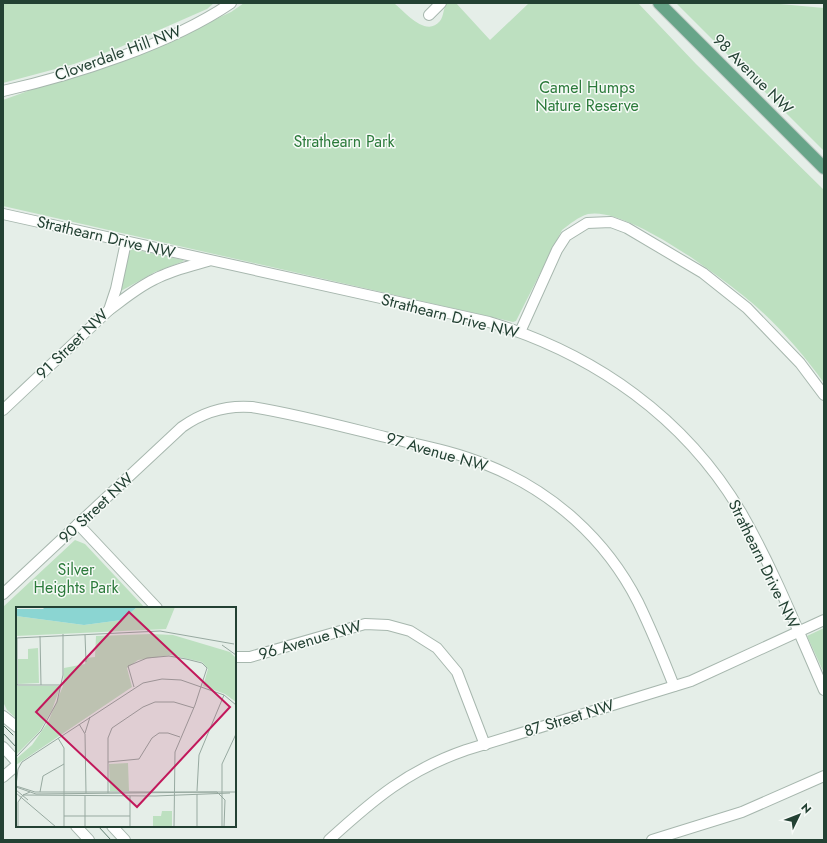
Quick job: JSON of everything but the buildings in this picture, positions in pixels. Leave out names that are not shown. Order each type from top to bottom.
[{"type":"main road","name":"98 Avenue NW","points":[[659,3],[824,168]]},
{"type":"street","name":"Cloverdale Hill NW","points":[[3,91],[78,70],[134,50],[208,18],[229,3]]},
{"type":"street","points":[[429,15],[441,3]]},
{"type":"street","name":"Strathearn Drive NW","points":[[3,214],[489,322],[520,332],[572,354],[617,381],[658,413],[698,453],[730,494],[745,520],[824,690]]},
{"type":"street","points":[[520,332],[557,250],[566,236],[580,226],[597,221],[611,222],[627,228],[702,273],[747,308],[775,335],[800,363],[824,395]]},
{"type":"street","name":"91 Street NW","points":[[3,410],[109,310],[116,289],[126,242]]},
{"type":"street","name":"Strathearn Drive NW","points":[[109,310],[136,290],[156,278],[210,260]]},
{"type":"street","name":"97 Avenue NW","points":[[189,422],[204,414],[224,408],[243,406],[260,408],[467,458],[522,481],[568,513],[606,553],[638,603],[674,686]]},
{"type":"street","name":"90 Street NW","points":[[3,594],[189,422]]},
{"type":"street","points":[[78,524],[156,607]]},
{"type":"street","name":"87 Street NW","points":[[330,840],[373,800],[399,781],[442,759],[691,681],[824,620]]},
{"type":"street","name":"96 Avenue NW","points":[[236,657],[250,657],[365,624],[388,624],[410,631],[437,648],[457,672],[485,745]]},
{"type":"street","points":[[3,716],[16,727]]},
{"type":"street","points":[[3,747],[16,763]]},
{"type":"street","points":[[3,778],[16,765]]},
{"type":"street","points":[[652,840],[742,812],[824,776]]},
{"type":"street","points":[[77,827],[89,840]]},
{"type":"street","points":[[113,827],[125,840]]},
{"type":"green space","points":[[3,3],[214,3],[207,9],[118,48],[74,64],[3,83]]},
{"type":"green space","name":"Strathearn Park","points":[[244,3],[394,3],[416,22],[428,27],[440,21],[447,3],[456,3],[490,40],[529,3],[638,3],[696,64],[824,190],[824,383],[808,361],[781,331],[761,311],[737,291],[697,261],[649,232],[626,221],[605,214],[584,215],[562,230],[516,321],[513,322],[3,206],[3,100],[177,37],[231,12]]},
{"type":"green space","points":[[676,3],[769,3],[824,8],[824,151]]},
{"type":"green space","points":[[132,249],[184,261],[155,272],[121,291],[129,251]]},
{"type":"green space","name":"Silver Heights Park","points":[[75,540],[85,544],[144,607],[16,607],[16,718],[7,710],[3,702],[3,607]]},
{"type":"green space","points":[[824,628],[824,673],[807,636]]},
{"type":"tram line","points":[[3,725],[13,735]]},
{"type":"tram line","points":[[3,733],[16,747]]},
{"type":"tram line","points":[[99,827],[111,840]]},
{"type":"park label","name":"Camel Humps Nature Reserve","points":[[587,96]]}]
